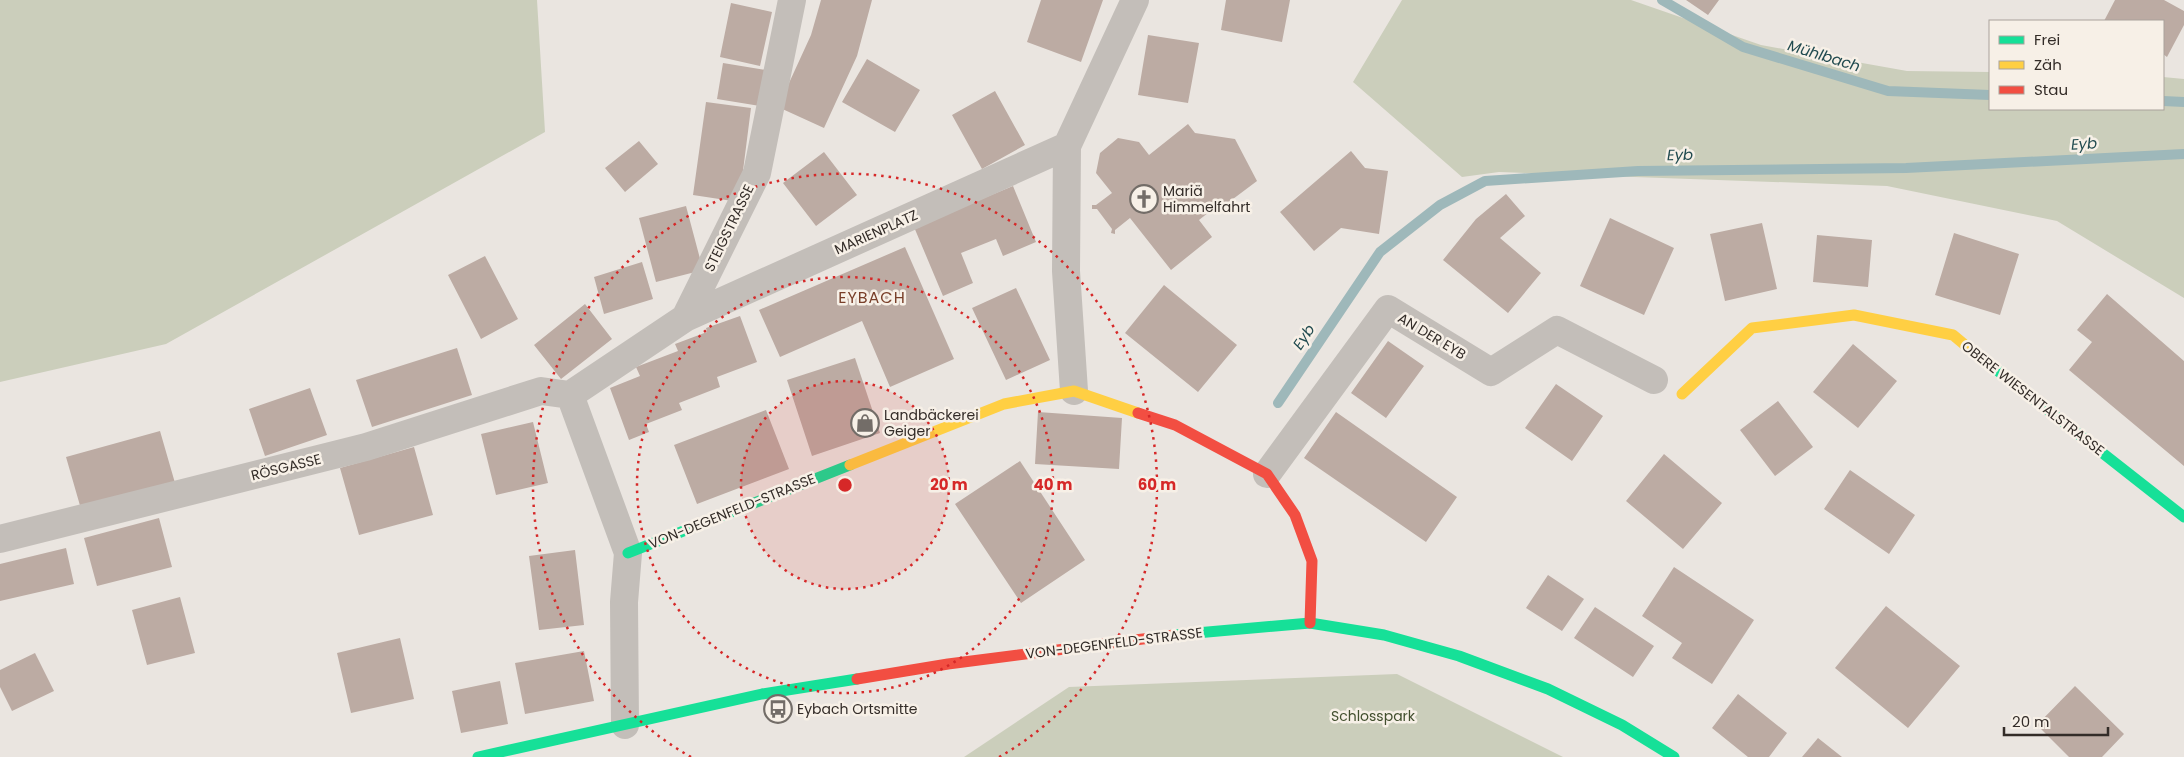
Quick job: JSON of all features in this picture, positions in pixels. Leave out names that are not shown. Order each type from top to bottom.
[{"type":"street","name":"STEIGSTRASSE","points":[[570,395],[685,318],[757,173],[792,0]]},
{"type":"street","points":[[1074,391],[1066,271],[1068,146],[1135,0]]},
{"type":"street","name":"MARIENPLATZ","points":[[685,318],[1068,146]]},
{"type":"street","name":"AN DER EYB","points":[[1267,474],[1388,309],[1491,372],[1557,330],[1654,380]]},
{"type":"street","name":"OBERE WIESENTALSTRASSE","points":[[1682,394],[1752,328],[1854,315],[1953,335],[2184,517]]},
{"type":"street","name":"RÖSGASSE","points":[[0,539],[366,447],[541,391],[570,395]]},
{"type":"street","name":"VON-DEGENFELD-STRASSE","points":[[628,553],[1004,404],[1074,391],[1175,425],[1267,474],[1295,515],[1312,561],[1310,623]]},
{"type":"street","points":[[570,395],[628,553],[624,602],[625,725]]},
{"type":"street","name":"VON-DEGENFELD-STRASSE","points":[[478,757],[762,694],[948,664],[1135,639],[1310,623],[1384,635],[1459,656],[1548,689],[1622,725],[1674,757]]},
{"type":"green space","points":[[0,0],[537,0],[545,132],[166,344],[0,382]]},
{"type":"green space","points":[[1402,0],[1631,0],[1761,45],[1907,71],[1989,72],[1989,110],[2164,110],[2164,77],[2184,79],[2184,298],[2057,221],[1887,186],[1499,172],[1462,177],[1353,82]]},
{"type":"green space","name":"Schlosspark","points":[[1397,674],[1563,757],[964,757],[1069,687]]},
{"type":"building","points":[[821,0],[872,0],[857,56],[824,128],[778,107],[811,35]]},
{"type":"building","points":[[1041,0],[1103,0],[1081,62],[1027,42]]},
{"type":"building","points":[[1226,0],[1290,0],[1282,42],[1221,30]]},
{"type":"building","points":[[1686,0],[1719,0],[1708,15]]},
{"type":"building","points":[[2115,0],[2164,0],[2184,11],[2184,25],[2167,57],[2164,55],[2164,20],[2105,20]]},
{"type":"building","points":[[731,3],[772,12],[760,66],[720,57]]},
{"type":"building","points":[[1148,35],[1199,43],[1188,103],[1138,95]]},
{"type":"building","points":[[867,59],[920,90],[895,132],[842,102]]},
{"type":"building","points":[[723,63],[766,70],[760,106],[717,99]]},
{"type":"building","points":[[995,91],[1025,145],[982,169],[952,115]]},
{"type":"building","points":[[706,102],[751,108],[739,202],[693,195]]},
{"type":"building","points":[[1188,124],[1195,133],[1235,139],[1257,181],[1225,205],[1223,201],[1199,220],[1212,237],[1171,270],[1130,218],[1115,230],[1115,234],[1111,233],[1112,229],[1097,209],[1092,209],[1092,205],[1096,205],[1112,193],[1096,173],[1100,153],[1118,138],[1139,142],[1149,155]]},
{"type":"building","points":[[639,141],[658,164],[625,192],[605,168]]},
{"type":"building","points":[[1351,151],[1365,168],[1388,171],[1379,234],[1341,228],[1314,251],[1280,212]]},
{"type":"building","points":[[824,152],[857,195],[816,226],[783,183]]},
{"type":"building","points":[[1013,186],[1036,242],[1003,256],[996,239],[961,253],[973,283],[943,296],[914,227]]},
{"type":"building","points":[[1506,194],[1525,216],[1500,238],[1541,273],[1508,313],[1443,260],[1476,219]]},
{"type":"building","points":[[686,206],[703,270],[656,282],[639,218]]},
{"type":"building","points":[[1610,218],[1674,248],[1644,315],[1580,286]]},
{"type":"building","points":[[1762,223],[1777,289],[1725,301],[1710,234]]},
{"type":"building","points":[[1954,233],[2019,254],[2000,315],[1935,295]]},
{"type":"building","points":[[1817,235],[1872,240],[1868,287],[1813,282]]},
{"type":"building","points":[[905,247],[954,359],[890,387],[862,321],[780,357],[759,310]]},
{"type":"building","points":[[485,256],[518,319],[481,339],[448,275]]},
{"type":"building","points":[[642,262],[653,299],[604,314],[594,277]]},
{"type":"building","points":[[1164,285],[1237,345],[1198,392],[1125,333]]},
{"type":"building","points":[[1016,288],[1050,360],[1006,380],[972,308]]},
{"type":"building","points":[[2107,294],[2184,361],[2184,466],[2069,370],[2092,342],[2077,330]]},
{"type":"building","points":[[585,304],[612,339],[561,379],[534,345]]},
{"type":"building","points":[[740,316],[757,362],[717,377],[720,387],[679,403],[682,410],[646,424],[649,432],[629,440],[610,388],[640,376],[636,367],[678,351],[675,344],[707,332],[706,328]]},
{"type":"building","points":[[1388,341],[1424,366],[1386,418],[1351,393]]},
{"type":"building","points":[[1853,344],[1897,381],[1858,428],[1813,392]]},
{"type":"building","points":[[457,348],[472,395],[372,427],[356,380]]},
{"type":"building","points":[[855,358],[880,433],[812,456],[787,380]]},
{"type":"building","points":[[1556,384],[1603,416],[1572,461],[1525,428]]},
{"type":"building","points":[[310,388],[327,435],[265,456],[249,409]]},
{"type":"building","points":[[1778,401],[1813,447],[1775,476],[1740,430]]},
{"type":"building","points":[[766,410],[789,469],[697,504],[674,445]]},
{"type":"building","points":[[1038,412],[1122,418],[1119,469],[1035,464]]},
{"type":"building","points":[[1336,412],[1457,497],[1426,542],[1304,458]]},
{"type":"building","points":[[533,422],[548,483],[496,495],[481,434]]},
{"type":"building","points":[[160,431],[175,483],[81,509],[66,457]]},
{"type":"building","points":[[414,447],[433,515],[359,535],[340,468]]},
{"type":"building","points":[[1664,454],[1722,503],[1683,549],[1626,501]]},
{"type":"building","points":[[1020,461],[1085,560],[1021,603],[955,504]]},
{"type":"building","points":[[1850,470],[1915,515],[1889,554],[1824,509]]},
{"type":"building","points":[[159,518],[172,567],[97,586],[84,538]]},
{"type":"building","points":[[66,548],[74,584],[0,601],[0,564]]},
{"type":"building","points":[[575,550],[584,625],[539,630],[529,556]]},
{"type":"building","points":[[1674,567],[1754,620],[1712,684],[1672,658],[1682,643],[1642,616]]},
{"type":"building","points":[[1548,575],[1584,599],[1562,631],[1526,608]]},
{"type":"building","points":[[180,597],[195,653],[147,665],[132,610]]},
{"type":"building","points":[[1886,606],[1960,666],[1908,728],[1835,668]]},
{"type":"building","points":[[1595,607],[1654,646],[1633,677],[1574,638]]},
{"type":"building","points":[[400,638],[414,699],[351,713],[337,653]]},
{"type":"building","points":[[584,651],[594,701],[525,714],[515,663]]},
{"type":"building","points":[[35,653],[54,691],[12,711],[0,687],[0,670]]},
{"type":"building","points":[[500,681],[508,724],[461,733],[452,691]]},
{"type":"building","points":[[2075,686],[2124,734],[2102,757],[2069,757],[2037,725]]},
{"type":"building","points":[[1738,694],[1787,733],[1769,757],[1748,757],[1712,728]]},
{"type":"building","points":[[1818,738],[1842,757],[1802,757]]},
{"type":"waterway","name":"Mühlbach","points":[[1662,0],[1743,47],[1888,91],[1989,95]]},
{"type":"waterway","name":"Mühlbach","points":[[2164,101],[2184,102]]},
{"type":"waterway","name":"Eyb","points":[[1278,403],[1380,252],[1440,205],[1485,181],[1638,171],[1906,168],[2184,154]]},
{"type":"traffic: fast","points":[[1965,345],[2184,517]]},
{"type":"traffic: fast","points":[[628,553],[850,465]]},
{"type":"traffic: fast","points":[[1174,635],[1310,623],[1384,635],[1459,656],[1548,689],[1622,725],[1674,757]]},
{"type":"traffic: fast","points":[[478,757],[762,694],[857,679]]},
{"type":"traffic: slow","points":[[1682,394],[1752,328],[1854,315],[1953,335],[1965,345]]},
{"type":"traffic: slow","points":[[850,465],[1004,404],[1074,391],[1138,413]]},
{"type":"traffic: jam","points":[[1138,413],[1175,425],[1267,474],[1295,515],[1312,561],[1310,623]]},
{"type":"traffic: jam","points":[[857,679],[948,664],[1174,635]]},
{"type":"place","name":"Mariä Himmelfahrt","points":[[1144,199]]},
{"type":"place","name":"Landbäckerei Geiger","points":[[865,423]]},
{"type":"place","name":"Eybach Ortsmitte","points":[[778,709]]},
{"type":"district","name":"EYBACH","points":[[872,297]]}]
